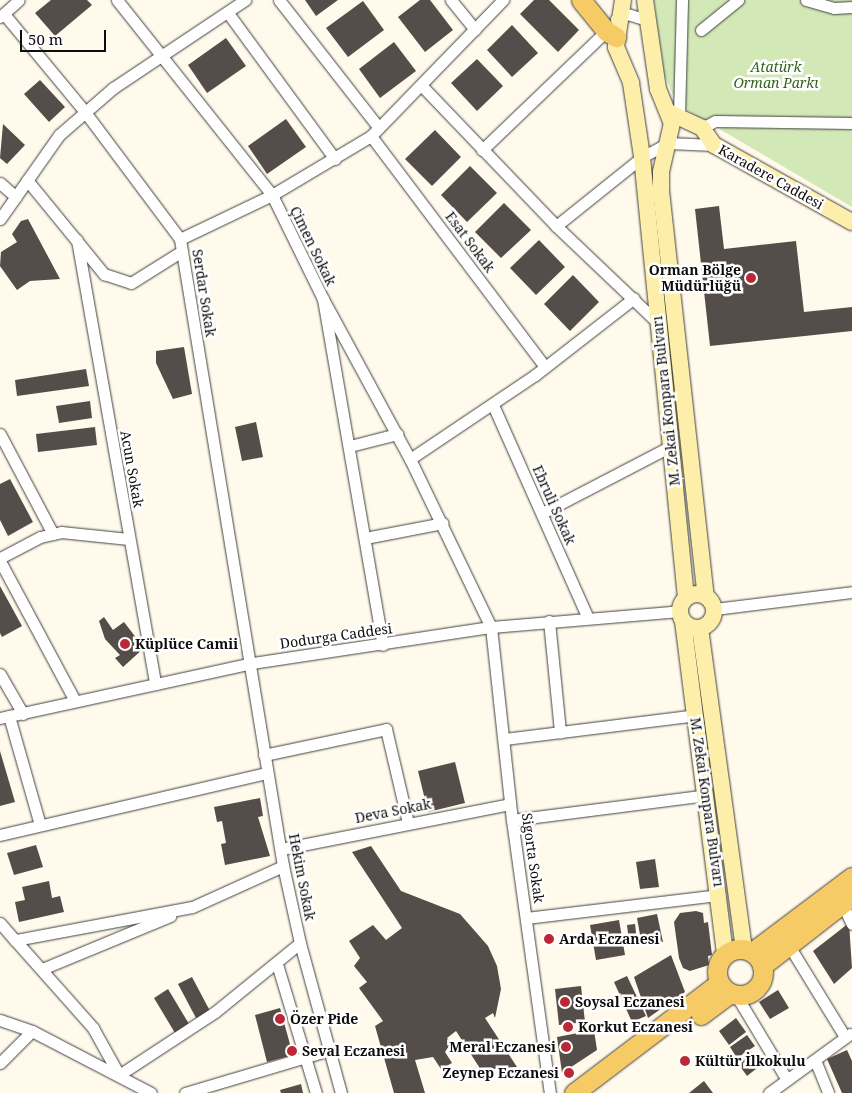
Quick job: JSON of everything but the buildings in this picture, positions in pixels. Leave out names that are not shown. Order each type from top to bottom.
[{"type":"main road","points":[[581,0],[606,30],[623,6]]},
{"type":"main road","name":"M. Zekai Konpara Bulvarı","points":[[645,0],[658,89],[674,114],[661,191],[710,603]]},
{"type":"main road","name":"M. Zekai Konpara Bulvarı","points":[[606,30],[631,83],[642,157],[671,446],[683,610],[720,895],[725,954]]},
{"type":"main road","name":"Karadere Caddesi","points":[[674,114],[702,128],[714,145],[852,222]]},
{"type":"main road","points":[[697,594],[710,603],[710,622],[700,628],[683,610],[697,594]]},
{"type":"main road","name":"M. Zekai Konpara Bulvarı","points":[[700,628],[753,956]]},
{"type":"main road","points":[[753,956],[852,877]]},
{"type":"main road","points":[[728,991],[717,968],[725,954],[753,956],[788,944],[847,899]]},
{"type":"main road","points":[[574,1093],[728,991],[757,988],[753,956]]},
{"type":"main road","points":[[596,1093],[728,991]]},
{"type":"street","points":[[19,0],[2,16],[85,112],[180,240]]},
{"type":"street","name":"Çimen Sokak","points":[[117,0],[272,195],[323,299],[383,645]]},
{"type":"street","points":[[0,219],[59,135],[113,88],[162,58],[245,0]]},
{"type":"street","name":"Esat Sokak","points":[[279,0],[545,367]]},
{"type":"street","points":[[450,0],[475,30]]},
{"type":"street","name":"Serdar Sokak","points":[[252,664],[180,240],[272,195],[335,159],[375,132],[503,0]]},
{"type":"street","points":[[674,114],[682,0]]},
{"type":"street","points":[[701,30],[738,0]]},
{"type":"street","points":[[806,0],[834,8],[852,6]]},
{"type":"street","points":[[482,150],[606,30],[607,22],[623,6],[647,20]]},
{"type":"street","points":[[228,13],[335,159]]},
{"type":"street","points":[[421,85],[556,226],[634,298],[658,324]]},
{"type":"street","points":[[702,128],[715,121],[852,123]]},
{"type":"street","points":[[556,226],[642,157],[668,144],[714,145]]},
{"type":"street","points":[[27,180],[104,274],[131,283],[182,251]]},
{"type":"street","points":[[0,183],[16,197]]},
{"type":"street","name":"Acun Sokak","points":[[78,240],[79,259],[155,684]]},
{"type":"street","points":[[410,459],[545,367],[634,298]]},
{"type":"street","name":"Sigorta Sokak","points":[[323,299],[443,523],[491,627],[512,820],[550,1093]]},
{"type":"street","name":"Ebruli Sokak","points":[[492,404],[588,618]]},
{"type":"street","points":[[0,434],[52,534]]},
{"type":"street","points":[[350,446],[397,434]]},
{"type":"street","points":[[542,513],[671,446]]},
{"type":"street","points":[[365,538],[443,523]]},
{"type":"street","points":[[74,701],[0,560],[52,534],[129,539]]},
{"type":"street","points":[[710,603],[852,592]]},
{"type":"street","name":"Dodurga Caddesi","points":[[4,717],[252,664],[491,627],[683,610]]},
{"type":"street","points":[[549,621],[560,732]]},
{"type":"street","name":"Hekim Sokak","points":[[252,664],[264,755],[283,866],[300,943],[341,1093]]},
{"type":"street","points":[[0,674],[23,714]]},
{"type":"street","points":[[504,739],[696,715]]},
{"type":"street","points":[[4,717],[40,825]]},
{"type":"street","points":[[264,755],[386,729],[408,823]]},
{"type":"street","points":[[0,835],[267,773]]},
{"type":"street","points":[[512,820],[706,795]]},
{"type":"street","name":"Deva Sokak","points":[[281,849],[510,804]]},
{"type":"street","points":[[42,969],[192,907],[283,866]]},
{"type":"street","points":[[526,918],[720,895]]},
{"type":"street","points":[[847,899],[852,924]]},
{"type":"street","points":[[15,940],[192,907]]},
{"type":"street","points":[[0,923],[92,1028],[120,1076]]},
{"type":"street","points":[[120,1076],[215,1012],[277,964],[300,943]]},
{"type":"street","points":[[770,1093],[849,1035],[788,944]]},
{"type":"street","points":[[277,964],[316,1093]]},
{"type":"street","points":[[728,991],[787,1080]]},
{"type":"street","points":[[0,1020],[32,1031],[120,1076],[136,1090],[151,1093]]},
{"type":"street","points":[[0,1063],[32,1031]]},
{"type":"street","points":[[185,1093],[329,1050]]},
{"type":"street","points":[[814,1060],[828,1093]]},
{"type":"green space","name":"Atatürk Orman Parkı","points":[[654,0],[852,0],[852,207],[677,104],[664,74]]},
{"type":"place","name":"Orman Bölge Müdürlüğü","points":[[751,278]]},
{"type":"place","name":"Küplüce Camii","points":[[125,644]]},
{"type":"place","name":"Arda Eczanesi","points":[[549,939]]},
{"type":"place","name":"Soysal Eczanesi","points":[[565,1002]]},
{"type":"place","name":"Özer Pide","points":[[280,1019]]},
{"type":"place","name":"Korkut Eczanesi","points":[[568,1027]]},
{"type":"place","name":"Meral Eczanesi","points":[[566,1047]]},
{"type":"place","name":"Seval Eczanesi","points":[[292,1051]]},
{"type":"place","name":"Kültür İlkokulu","points":[[685,1061]]},
{"type":"place","name":"Zeynep Eczanesi","points":[[569,1073]]}]
